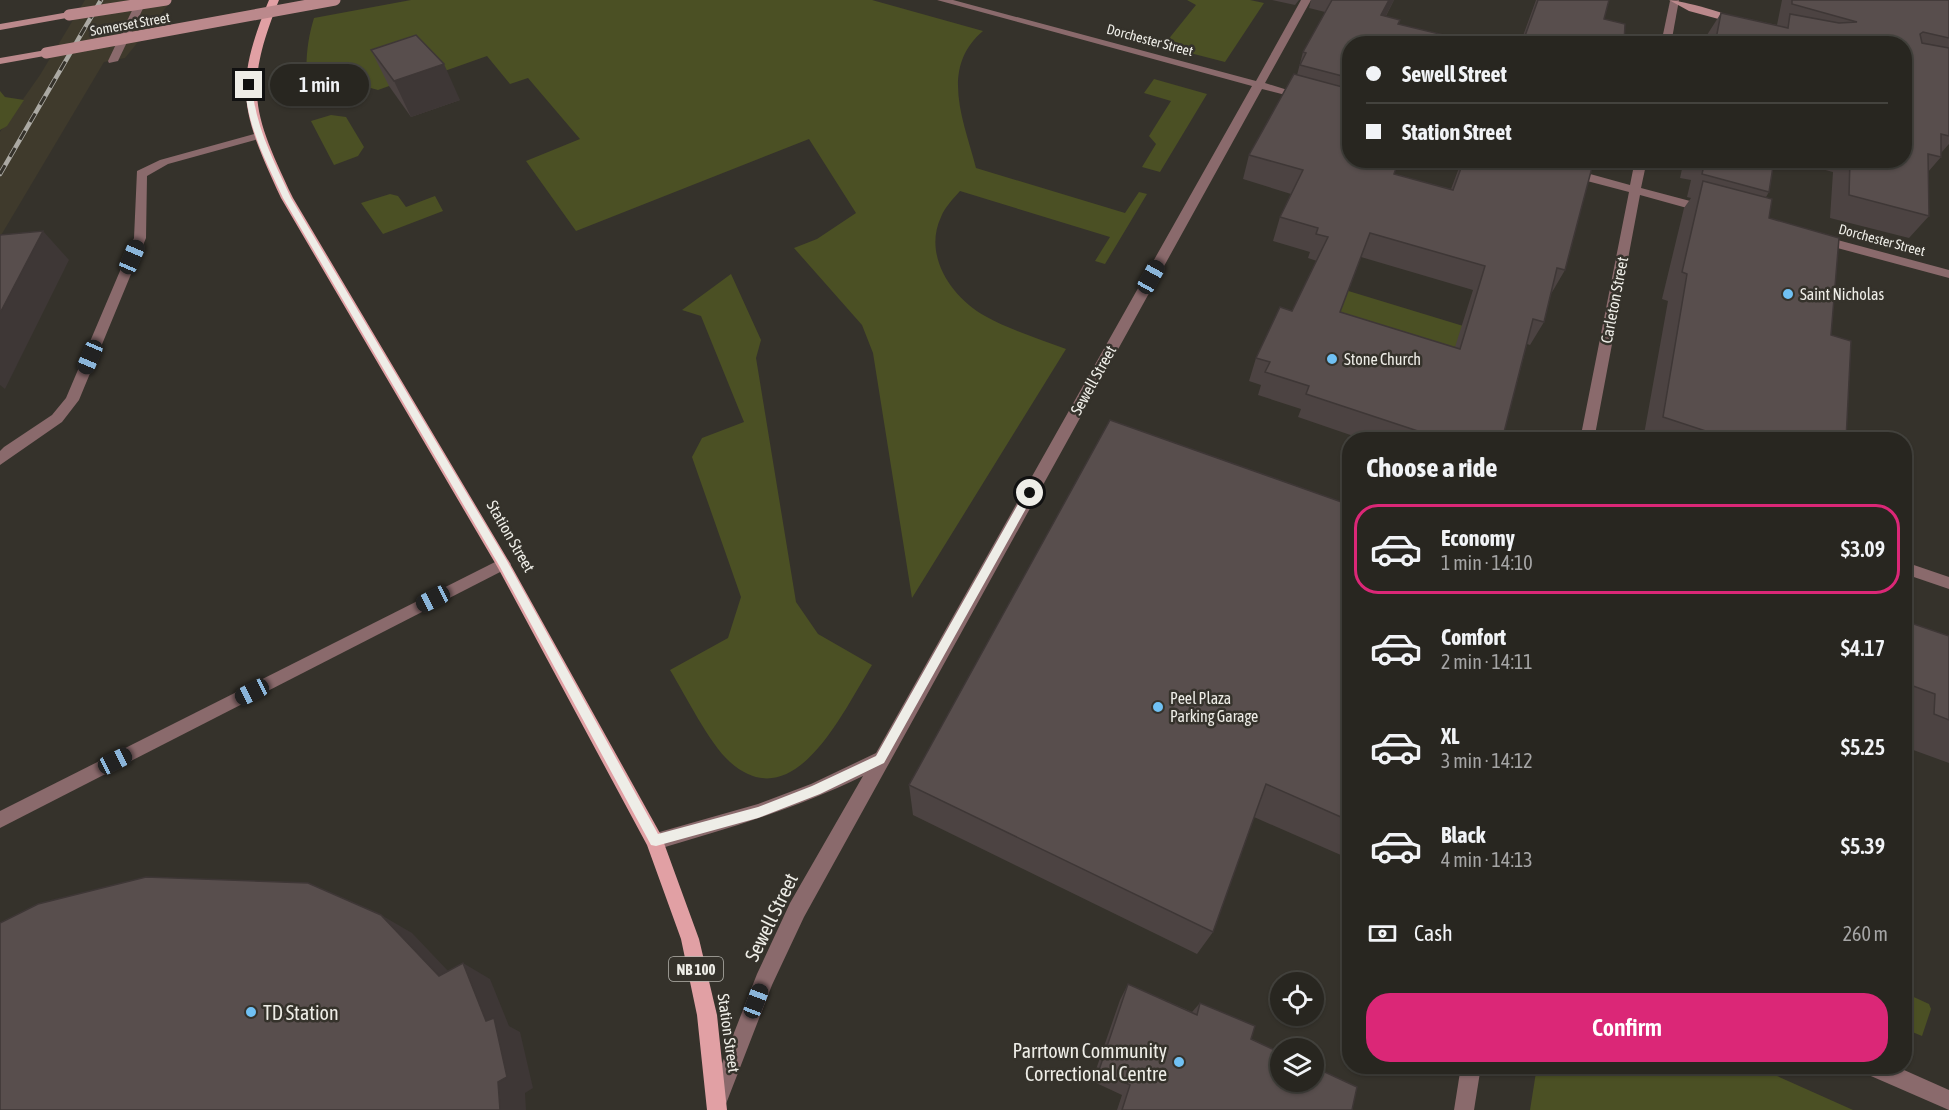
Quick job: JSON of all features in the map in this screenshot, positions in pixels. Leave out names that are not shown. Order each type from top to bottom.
[{"type":"main road","name":"Somerset Street","points":[[0,27],[166,0]]},
{"type":"main road","name":"Station Street","points":[[274,0],[253,52],[250,69],[250,106],[258,136],[287,198],[503,564],[656,841],[690,939],[707,1015],[717,1106]]},
{"type":"main road","name":"Somerset Street","points":[[0,60],[335,0]]},
{"type":"main road","points":[[1675,0],[1714,16],[1746,23]]},
{"type":"street","points":[[113,61],[142,0]]},
{"type":"street","name":"Dorchester Street","points":[[942,0],[1316,100]]},
{"type":"street","name":"Sewell Street","points":[[717,1106],[764,981],[797,910],[1306,0]]},
{"type":"street","points":[[1668,36],[1675,0]]},
{"type":"street","points":[[0,460],[19,443],[59,419],[72,400],[140,238],[141,174],[164,162],[258,136]]},
{"type":"street","name":"Carleton Street","points":[[1589,432],[1639,168]]},
{"type":"street","points":[[1563,170],[1716,212]]},
{"type":"street","name":"Dorchester Street","points":[[1808,236],[1949,274]]},
{"type":"street","points":[[0,820],[503,564]]},
{"type":"street","points":[[1912,570],[1949,583]]},
{"type":"street","points":[[656,841],[758,812],[816,790],[880,759]]},
{"type":"street","points":[[1464,1110],[1471,1074]]},
{"type":"street","points":[[1889,1074],[1949,1100]]},
{"type":"shaded area","points":[[85,0],[172,0],[125,58],[104,62],[0,237],[0,132],[40,75]]},
{"type":"green space","points":[[411,0],[872,0],[983,31],[970,46],[962,61],[958,78],[961,114],[976,168],[1125,213],[1139,192],[1147,194],[1105,264],[1095,261],[1110,237],[960,191],[949,203],[936,231],[936,246],[938,260],[951,286],[961,298],[985,316],[1066,349],[912,598],[873,353],[862,325],[794,248],[817,239],[856,213],[809,139],[576,231],[526,161],[580,139],[528,78],[510,84],[487,56],[439,73],[436,69],[378,90],[360,85],[308,94],[307,56],[314,18]]},
{"type":"green space","points":[[1187,0],[1250,0],[1264,3],[1225,62],[1163,46],[1196,5]]},
{"type":"green space","points":[[1154,79],[1207,94],[1160,172],[1142,167],[1156,144],[1149,136],[1171,101],[1144,93]]},
{"type":"green space","points":[[0,91],[5,97],[24,100],[7,126],[0,130]]},
{"type":"green space","points":[[331,115],[346,117],[364,147],[358,156],[334,165],[311,121]]},
{"type":"green space","points":[[390,194],[398,196],[406,207],[435,196],[443,211],[383,234],[361,203]]},
{"type":"green space","points":[[731,274],[761,340],[756,358],[796,602],[818,634],[872,665],[832,730],[815,752],[796,768],[776,777],[754,776],[730,762],[722,754],[670,670],[728,638],[741,597],[692,457],[702,438],[744,422],[701,316],[682,310]]},
{"type":"green space","points":[[1309,279],[1519,343],[1513,365],[1331,336]]},
{"type":"green space","points":[[1912,996],[1929,1004],[1931,1009],[1922,1036],[1912,1032]]},
{"type":"green space","points":[[1536,1074],[1773,1074],[1853,1110],[1530,1110]]},
{"type":"building","points":[[1332,0],[1389,0],[1381,15],[1400,20],[1398,24],[1448,36],[1342,36],[1342,76],[1300,65],[1306,53],[1303,52]]},
{"type":"building","points":[[1538,0],[1609,0],[1604,19],[1625,24],[1624,36],[1525,36]]},
{"type":"building","points":[[1792,0],[1949,0],[1949,38],[1923,32],[1920,34],[1922,43],[1949,48],[1949,136],[1941,134],[1941,157],[1928,154],[1929,216],[1849,195],[1850,168],[1912,168],[1912,36],[1717,36],[1721,13],[1788,28],[1790,14],[1839,23],[1857,22],[1792,4]]},
{"type":"building","points":[[416,35],[444,64],[394,81],[371,50]]},
{"type":"building","points":[[1294,74],[1342,87],[1342,168],[1396,168],[1394,174],[1453,190],[1461,168],[1592,168],[1565,270],[1557,268],[1544,322],[1533,319],[1504,432],[1421,432],[1306,394],[1309,386],[1265,372],[1270,362],[1256,358],[1280,307],[1292,311],[1328,237],[1316,234],[1318,228],[1280,217],[1303,170],[1249,155]],"holes":[[[1370,233],[1485,266],[1460,349],[1340,312]]]},
{"type":"building","points":[[1703,168],[1773,168],[1769,192],[1702,174]]},
{"type":"building","points":[[1703,181],[1772,199],[1769,218],[1839,238],[1831,335],[1851,341],[1846,432],[1709,432],[1663,417],[1687,274],[1682,272]]},
{"type":"building","points":[[43,231],[0,313],[0,235]]},
{"type":"building","name":"Peel Plaza Parking Garage","points":[[1110,420],[1342,502],[1342,817],[1266,784],[1213,932],[909,785]]},
{"type":"building","points":[[1912,623],[1949,636],[1949,720],[1934,714],[1935,694],[1912,686]]},
{"type":"building","name":"TD Station","points":[[146,877],[308,883],[381,915],[439,976],[463,963],[486,1021],[494,1018],[507,1077],[498,1082],[500,1110],[0,1110],[0,923],[38,904]]},
{"type":"building","name":"Parrtown Community Correctional Centre","points":[[1128,984],[1197,1015],[1200,1003],[1255,1026],[1251,1039],[1270,1048],[1270,1092],[1324,1092],[1324,1072],[1357,1087],[1352,1110],[1122,1110],[1130,1085],[1099,1070]]},
{"type":"railway","points":[[0,174],[101,0]]},
{"type":"place","name":"Saint Nicholas","points":[[1788,294]]},
{"type":"place","name":"Stone Church","points":[[1332,359]]},
{"type":"place","name":"Peel Plaza Parking Garage","points":[[1158,707]]},
{"type":"place","name":"TD Station","points":[[251,1012]]},
{"type":"place","name":"Parrtown Community Correctional Centre","points":[[1179,1062]]},
{"type":"route","points":[[249,85],[250,106],[258,136],[287,198],[503,564],[656,841],[758,812],[816,790],[880,759],[1030,493]]}]
